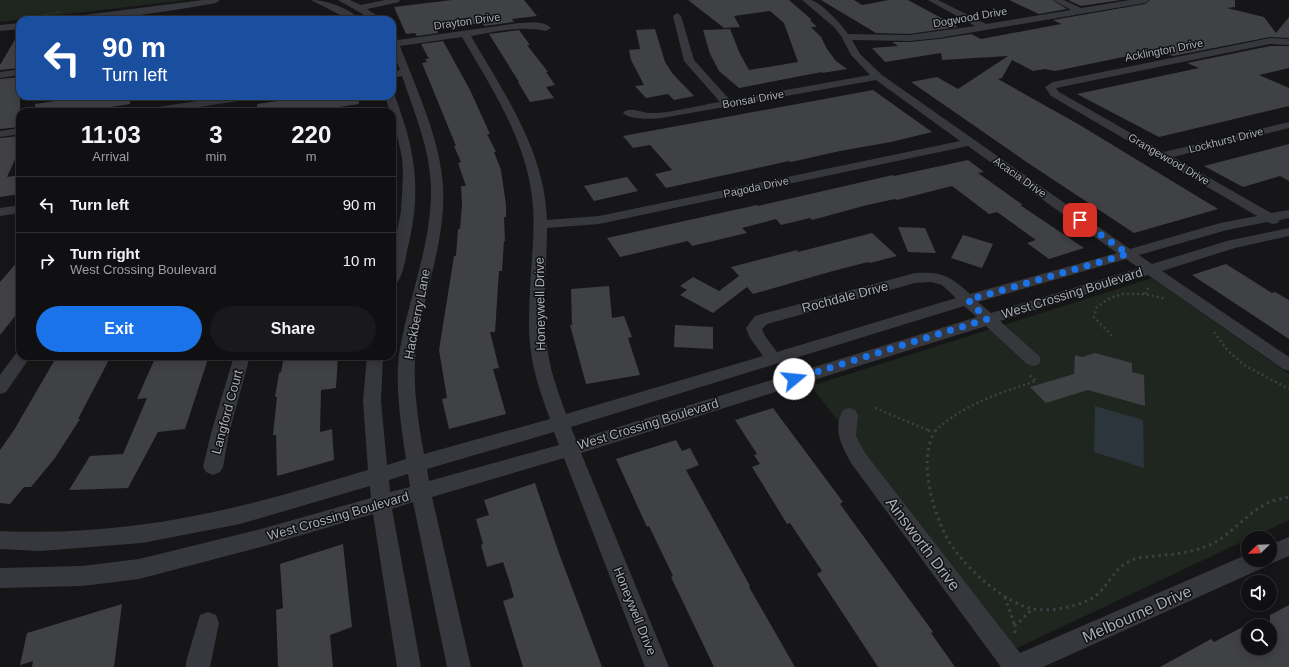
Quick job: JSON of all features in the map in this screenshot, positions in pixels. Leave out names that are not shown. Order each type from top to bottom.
[{"type":"street","points":[[101,16],[176,7],[216,0]]},
{"type":"street","points":[[315,0],[350,16]]},
{"type":"street","points":[[342,0],[361,8],[373,16]]},
{"type":"street","points":[[361,8],[396,0]]},
{"type":"street","name":"Acacia Drive","points":[[806,0],[828,16],[845,37],[852,51],[862,63],[878,77],[1128,254],[1150,277],[1289,365]]},
{"type":"street","points":[[932,0],[984,27]]},
{"type":"street","points":[[1057,0],[1080,11]]},
{"type":"street","name":"Dogwood Drive","points":[[845,37],[926,37],[1145,0]]},
{"type":"street","points":[[677,16],[689,61],[728,103]]},
{"type":"street","name":"Drayton Drive","points":[[396,41],[465,34],[519,26],[537,25],[546,28]]},
{"type":"street","points":[[0,28],[16,26]]},
{"type":"street","name":"Honeywell Drive","points":[[465,34],[520,132],[531,161],[538,188],[540,224],[537,293],[538,342],[547,385],[570,449],[657,667]]},
{"type":"street","name":"Acklington Drive","points":[[1050,87],[1053,84],[1270,41],[1287,42]]},
{"type":"street","name":"Hackberry Lane","points":[[396,58],[399,74],[429,137],[437,186],[436,217],[431,247],[408,349],[407,384],[411,432],[421,492],[458,667]]},
{"type":"street","points":[[0,75],[16,73]]},
{"type":"street","name":"Bonsai Drive","points":[[628,113],[650,116],[662,115],[878,77]]},
{"type":"street","name":"Grangewood Drive","points":[[1050,87],[1055,94],[1269,217],[1289,232]]},
{"type":"street","points":[[172,108],[224,100]]},
{"type":"street","name":"Lockhurst Drive","points":[[1163,156],[1289,125]]},
{"type":"street","points":[[396,130],[398,142],[410,180],[408,214],[396,267]]},
{"type":"street","points":[[0,134],[16,132]]},
{"type":"street","points":[[398,142],[429,137]]},
{"type":"street","name":"Pagoda Drive","points":[[540,224],[599,220],[971,142]]},
{"type":"street","points":[[0,212],[16,210]]},
{"type":"street","name":"West Crossing Boulevard","points":[[0,540],[40,542],[142,534],[240,515],[560,423],[968,300],[1225,226],[1289,214]]},
{"type":"street","name":"West Crossing Boulevard","points":[[0,578],[82,576],[139,569],[261,538],[570,449],[987,319],[1150,277],[1232,244],[1289,232]]},
{"type":"street","name":"Rochdale Drive","points":[[773,358],[758,338],[754,328],[761,320],[914,278],[932,277],[947,282],[968,300]]},
{"type":"street","points":[[968,300],[1028,364]]},
{"type":"street","points":[[0,388],[20,360]]},
{"type":"street","name":"Langford Court","points":[[213,467],[220,433],[241,360]]},
{"type":"street","points":[[375,360],[372,401],[382,504],[409,667]]},
{"type":"street","name":"Ainsworth Drive","points":[[850,415],[847,436],[858,458],[1016,667]]},
{"type":"street","points":[[1277,552],[1289,546]]},
{"type":"street","name":"Melbourne Drive","points":[[1016,667],[1242,567]]},
{"type":"street","points":[[198,667],[208,623]]},
{"type":"path","points":[[1145,294],[1150,277]]},
{"type":"path","points":[[1112,336],[1094,317],[1097,307],[1110,298],[1123,294],[1145,294],[1171,301]]},
{"type":"path","points":[[1212,330],[1228,351],[1244,365],[1289,389]]},
{"type":"path","points":[[1028,364],[1036,381],[981,400],[951,417],[934,433],[929,447],[926,466],[931,498],[943,528],[955,550],[978,574],[1005,597],[1032,609],[1055,609],[1082,603],[1100,593],[1119,569],[1129,561],[1176,554],[1211,545],[1229,535],[1259,507],[1280,498],[1289,497]]},
{"type":"path","points":[[875,408],[934,433]]},
{"type":"path","points":[[1005,597],[1014,626]]},
{"type":"shaded area","points":[[0,0],[187,0],[51,16],[16,16],[16,20],[0,22]]},
{"type":"shaded area","points":[[1152,278],[1289,374],[1289,520],[1266,531],[1241,531],[1241,542],[1015,649],[811,386]]},
{"type":"shaded area","points":[[1095,406],[1143,420],[1144,468],[1094,452]]},
{"type":"building","points":[[452,0],[524,0],[537,16],[512,19],[514,22],[484,26],[482,23],[437,30],[438,33],[417,36],[415,33],[406,34],[394,7]]},
{"type":"building","points":[[688,0],[789,0],[812,20],[810,20],[817,27],[811,27],[821,37],[827,49],[836,61],[847,69],[822,72],[739,88],[719,71],[710,54],[703,30],[730,29],[740,54],[749,70],[798,62],[784,23],[770,11],[734,16],[740,27],[724,28]]},
{"type":"building","points":[[821,0],[854,0],[862,5],[889,0],[908,0],[958,27],[909,34],[876,33]]},
{"type":"building","points":[[1009,0],[1052,0],[1067,9],[1039,14]]},
{"type":"building","points":[[1068,0],[1121,0],[1081,6]]},
{"type":"building","points":[[1150,0],[1235,0],[1235,7],[1227,8],[1264,17],[1276,33],[1289,17],[1289,38],[1270,37],[1173,56],[1158,50],[1055,71],[1045,69],[1033,71],[1012,60],[1002,78],[998,79],[1078,124],[1218,209],[1134,233],[1028,163],[911,82],[937,77],[958,89],[1008,56],[942,60],[941,53],[885,62],[872,48],[898,46],[892,42],[939,39],[971,34],[981,39],[1061,24],[1053,20],[1145,4]]},
{"type":"building","points":[[655,29],[665,62],[672,73],[694,96],[674,100],[668,94],[646,98],[635,86],[644,85],[631,60],[629,50],[640,49],[636,30]]},
{"type":"building","points":[[519,30],[530,45],[527,45],[548,72],[546,72],[555,85],[546,87],[554,98],[530,102],[489,34]]},
{"type":"building","points":[[16,38],[16,68],[0,70],[0,65]]},
{"type":"building","points":[[443,41],[470,90],[490,134],[487,134],[496,152],[494,152],[501,170],[506,205],[506,217],[504,217],[505,241],[502,271],[499,271],[495,332],[490,332],[499,368],[493,369],[506,414],[449,429],[442,399],[447,398],[439,350],[454,256],[456,256],[458,229],[460,229],[462,205],[461,186],[466,186],[458,163],[461,162],[454,146],[456,146],[422,63],[427,62],[425,59],[429,59],[421,44]]},
{"type":"building","points":[[1270,46],[1289,46],[1289,68],[1259,75],[1289,88],[1289,106],[1159,137],[1077,94],[1199,68],[1187,63]]},
{"type":"building","points":[[16,77],[16,100],[20,100],[20,108],[16,108],[16,127],[0,129],[0,79]]},
{"type":"building","points":[[873,90],[932,132],[891,142],[791,162],[789,161],[666,188],[655,174],[672,170],[650,145],[633,148],[623,136]]},
{"type":"building","points":[[62,100],[130,100],[130,104],[104,108],[35,108],[35,104]]},
{"type":"building","points":[[284,100],[358,100],[359,104],[332,108],[258,108],[257,104]]},
{"type":"building","points":[[16,136],[16,158],[7,177],[16,176],[16,195],[0,197],[0,138]]},
{"type":"building","points":[[1289,144],[1289,181],[1280,176],[1243,187],[1204,166]]},
{"type":"building","points":[[968,160],[984,172],[978,173],[1023,205],[1020,205],[1084,248],[1049,259],[1027,243],[1036,240],[997,212],[989,214],[952,186],[897,200],[895,199],[867,205],[812,220],[810,218],[781,225],[776,219],[742,228],[747,233],[692,246],[688,241],[620,257],[607,238],[758,206],[893,175]]},
{"type":"building","points":[[627,177],[638,191],[594,201],[584,186]]},
{"type":"building","points":[[898,227],[925,228],[936,253],[908,252]]},
{"type":"building","points":[[872,233],[897,256],[833,271],[753,294],[747,287],[713,313],[680,295],[687,290],[680,286],[693,277],[719,291],[739,276],[731,267]]},
{"type":"building","points":[[963,235],[993,244],[982,268],[951,258]]},
{"type":"building","points":[[16,264],[16,315],[0,335],[0,282]]},
{"type":"building","points":[[1226,264],[1272,293],[1275,292],[1289,300],[1289,339],[1192,275]]},
{"type":"building","points":[[609,286],[612,318],[624,316],[632,337],[628,338],[640,375],[586,384],[570,325],[572,325],[571,289]]},
{"type":"building","points":[[675,325],[713,327],[713,349],[674,347]]},
{"type":"building","points":[[1095,353],[1132,363],[1132,372],[1144,375],[1145,406],[1088,390],[1046,403],[1030,387],[1074,374],[1075,355],[1082,357]]},
{"type":"building","points":[[55,360],[109,360],[78,419],[80,419],[55,458],[31,487],[24,487],[10,504],[0,503],[0,450],[14,430]]},
{"type":"building","points":[[154,360],[208,360],[185,429],[158,432],[128,488],[69,490],[90,456],[123,454],[147,398],[137,399]]},
{"type":"building","points":[[283,360],[338,360],[336,388],[321,390],[320,432],[332,429],[334,460],[277,476],[276,435],[273,435],[277,397],[275,397],[279,373],[281,372]]},
{"type":"building","points":[[773,408],[843,502],[840,504],[933,632],[931,633],[955,667],[878,667],[817,574],[822,571],[790,523],[787,524],[752,467],[760,464],[754,455],[757,454],[735,420]]},
{"type":"building","points":[[676,440],[682,451],[690,448],[699,465],[686,470],[750,586],[749,587],[795,667],[714,667],[671,577],[673,576],[649,526],[647,527],[616,459]]},
{"type":"building","points":[[535,483],[560,556],[602,667],[523,667],[503,601],[514,597],[509,580],[503,562],[487,567],[481,545],[483,544],[476,519],[489,515],[484,500]]},
{"type":"building","points":[[343,544],[352,627],[330,635],[333,667],[278,667],[276,610],[283,608],[280,564]]},
{"type":"building","points":[[122,604],[114,667],[32,667],[33,661],[20,665],[27,633]]},
{"type":"building","points":[[1289,605],[1289,667],[1160,667],[1211,639],[1214,642],[1241,628],[1241,655],[1277,655],[1277,619],[1270,619],[1270,615]]},
{"type":"route","points":[[794,379],[987,319],[968,300],[1128,254],[1080,220]]}]
